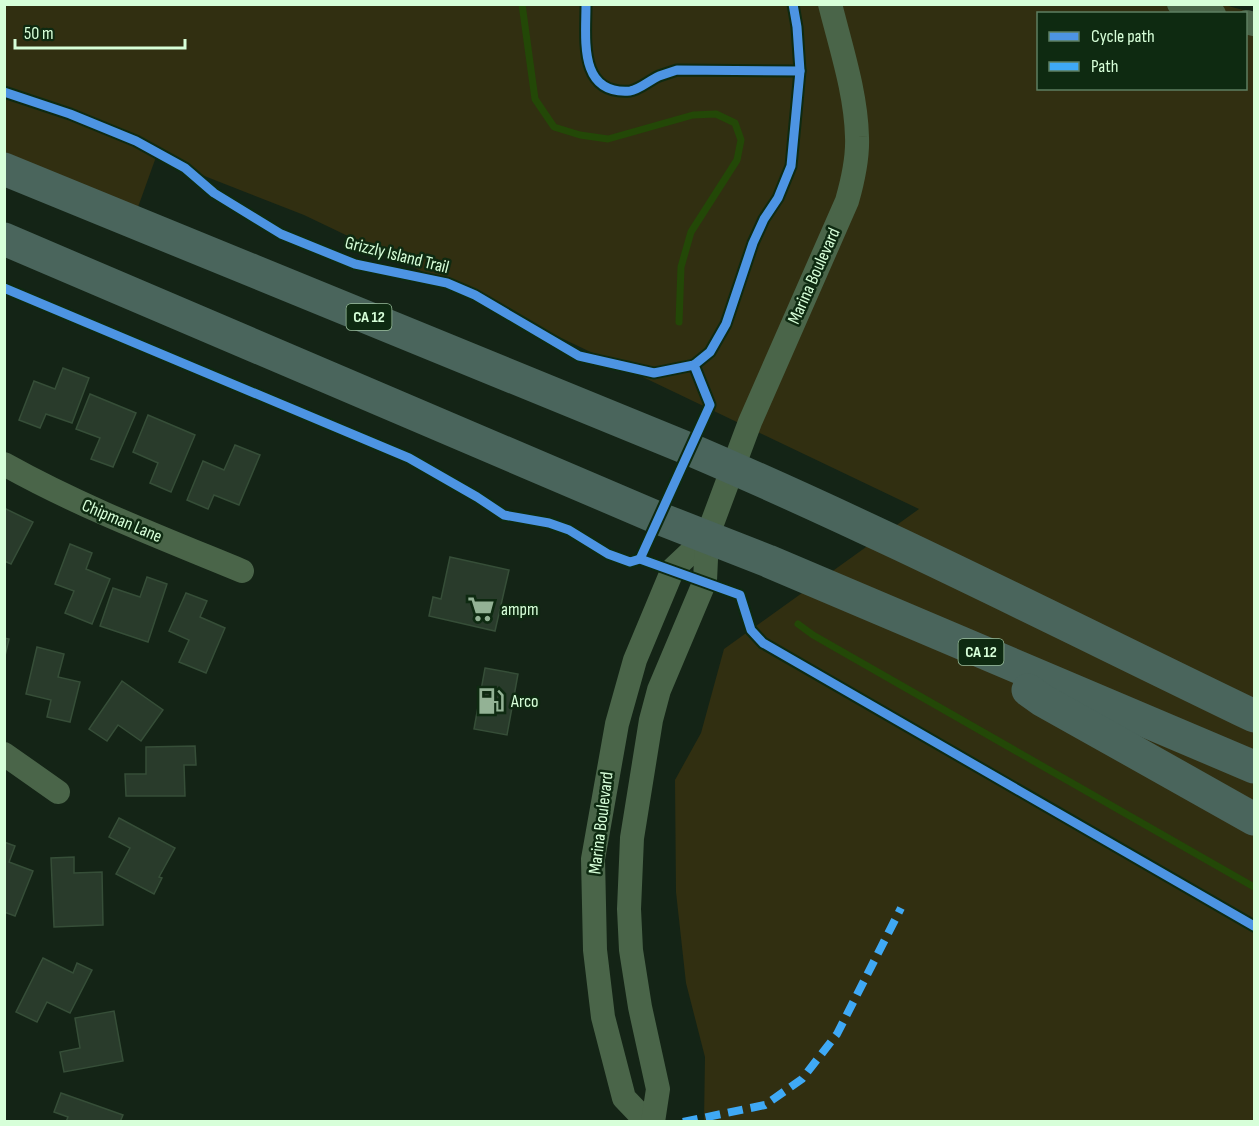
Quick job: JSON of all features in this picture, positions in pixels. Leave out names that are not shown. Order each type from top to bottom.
[{"type":"highway","name":"CA 12","points":[[4,169],[733,468],[927,557],[1254,716]]},
{"type":"highway","name":"CA 12","points":[[4,239],[658,518],[1254,767]]},
{"type":"highway","points":[[966,645],[1042,700],[1254,819]]},
{"type":"street","name":"Marina Boulevard","points":[[653,1122],[658,1089],[640,1007],[631,950],[629,909],[632,838],[651,720],[659,690],[705,581],[706,537],[750,422],[847,201],[855,174],[858,139],[855,108],[830,4]]},
{"type":"street","points":[[1179,4],[1207,12]]},
{"type":"street","name":"Chipman Lane","points":[[4,464],[46,488],[242,571]]},
{"type":"street","name":"Marina Boulevard","points":[[647,1122],[624,1098],[603,1017],[595,950],[593,859],[616,724],[635,660],[673,569],[706,537]]},
{"type":"street","points":[[4,753],[58,792]]},
{"type":"street","points":[[607,774],[622,780],[626,791],[626,818],[632,838]]},
{"type":"shaded area","points":[[1221,4],[1254,13],[1254,1121],[704,1121],[705,1057],[686,983],[676,892],[675,780],[701,733],[724,649],[919,509],[304,215],[156,157],[133,221],[5,169],[4,5]]},
{"type":"building","points":[[63,368],[89,378],[72,423],[46,414],[40,428],[19,420],[34,381],[55,389]]},
{"type":"building","points":[[90,394],[136,413],[113,467],[91,459],[100,438],[76,429]]},
{"type":"building","points":[[148,415],[195,435],[171,492],[150,483],[158,463],[133,452]]},
{"type":"building","points":[[235,445],[260,455],[239,505],[214,495],[208,509],[187,500],[203,461],[224,470]]},
{"type":"building","points":[[4,508],[33,522],[11,564],[4,561]]},
{"type":"building","points":[[70,544],[92,553],[86,569],[110,579],[92,624],[65,613],[74,591],[55,584]]},
{"type":"building","points":[[450,557],[509,570],[495,631],[429,616],[433,597],[441,599]]},
{"type":"building","points":[[147,577],[167,584],[148,642],[100,626],[113,588],[140,597]]},
{"type":"building","points":[[186,593],[207,601],[200,617],[225,628],[206,673],[179,662],[189,640],[169,631]]},
{"type":"building","points":[[4,638],[9,639],[4,660]]},
{"type":"building","points":[[37,647],[64,654],[58,677],[80,682],[70,722],[47,717],[51,700],[26,694]]},
{"type":"building","points":[[485,668],[518,674],[507,735],[474,729]]},
{"type":"building","points":[[122,681],[163,710],[141,741],[118,725],[107,741],[89,729]]},
{"type":"building","points":[[195,746],[196,765],[184,765],[185,796],[126,796],[125,774],[146,774],[146,747]]},
{"type":"building","points":[[119,818],[175,848],[159,877],[162,878],[154,894],[116,874],[130,848],[109,837]]},
{"type":"building","points":[[4,842],[15,846],[9,862],[33,871],[15,916],[4,912]]},
{"type":"building","points":[[74,857],[74,873],[102,872],[103,925],[54,927],[51,858]]},
{"type":"building","points":[[43,958],[73,973],[77,963],[92,970],[70,1013],[47,1002],[37,1022],[16,1012]]},
{"type":"building","points":[[114,1011],[123,1061],[64,1072],[60,1052],[80,1048],[75,1018]]},
{"type":"building","points":[[61,1093],[123,1115],[120,1122],[66,1122],[68,1117],[54,1112]]},
{"type":"waterway","points":[[522,4],[535,99],[554,127],[580,135],[608,139],[693,115],[716,114],[735,123],[741,140],[737,160],[691,232],[681,267],[679,322]]},
{"type":"waterway","points":[[798,624],[813,635],[1254,887]]},
{"type":"marked path","points":[[683,1122],[765,1105],[802,1079],[837,1034],[901,908]]},
{"type":"cycle path","points":[[586,4],[588,62],[593,74],[601,84],[613,90],[630,91],[659,76],[677,70],[800,71]]},
{"type":"cycle path","points":[[640,559],[710,405],[694,365],[710,352],[726,324],[753,243],[764,219],[778,198],[791,166],[800,71],[793,4]]},
{"type":"cycle path","name":"Grizzly Island Trail","points":[[4,92],[70,114],[136,141],[185,168],[214,193],[281,234],[355,264],[447,283],[475,295],[579,356],[654,373],[694,365]]},
{"type":"cycle path","points":[[4,288],[409,458],[504,515],[549,523],[569,530],[608,554],[630,562],[640,559],[740,595],[751,630],[763,643],[1254,926]]},
{"type":"place","name":"ampm","points":[[481,609]]},
{"type":"place","name":"Arco","points":[[491,701]]}]
